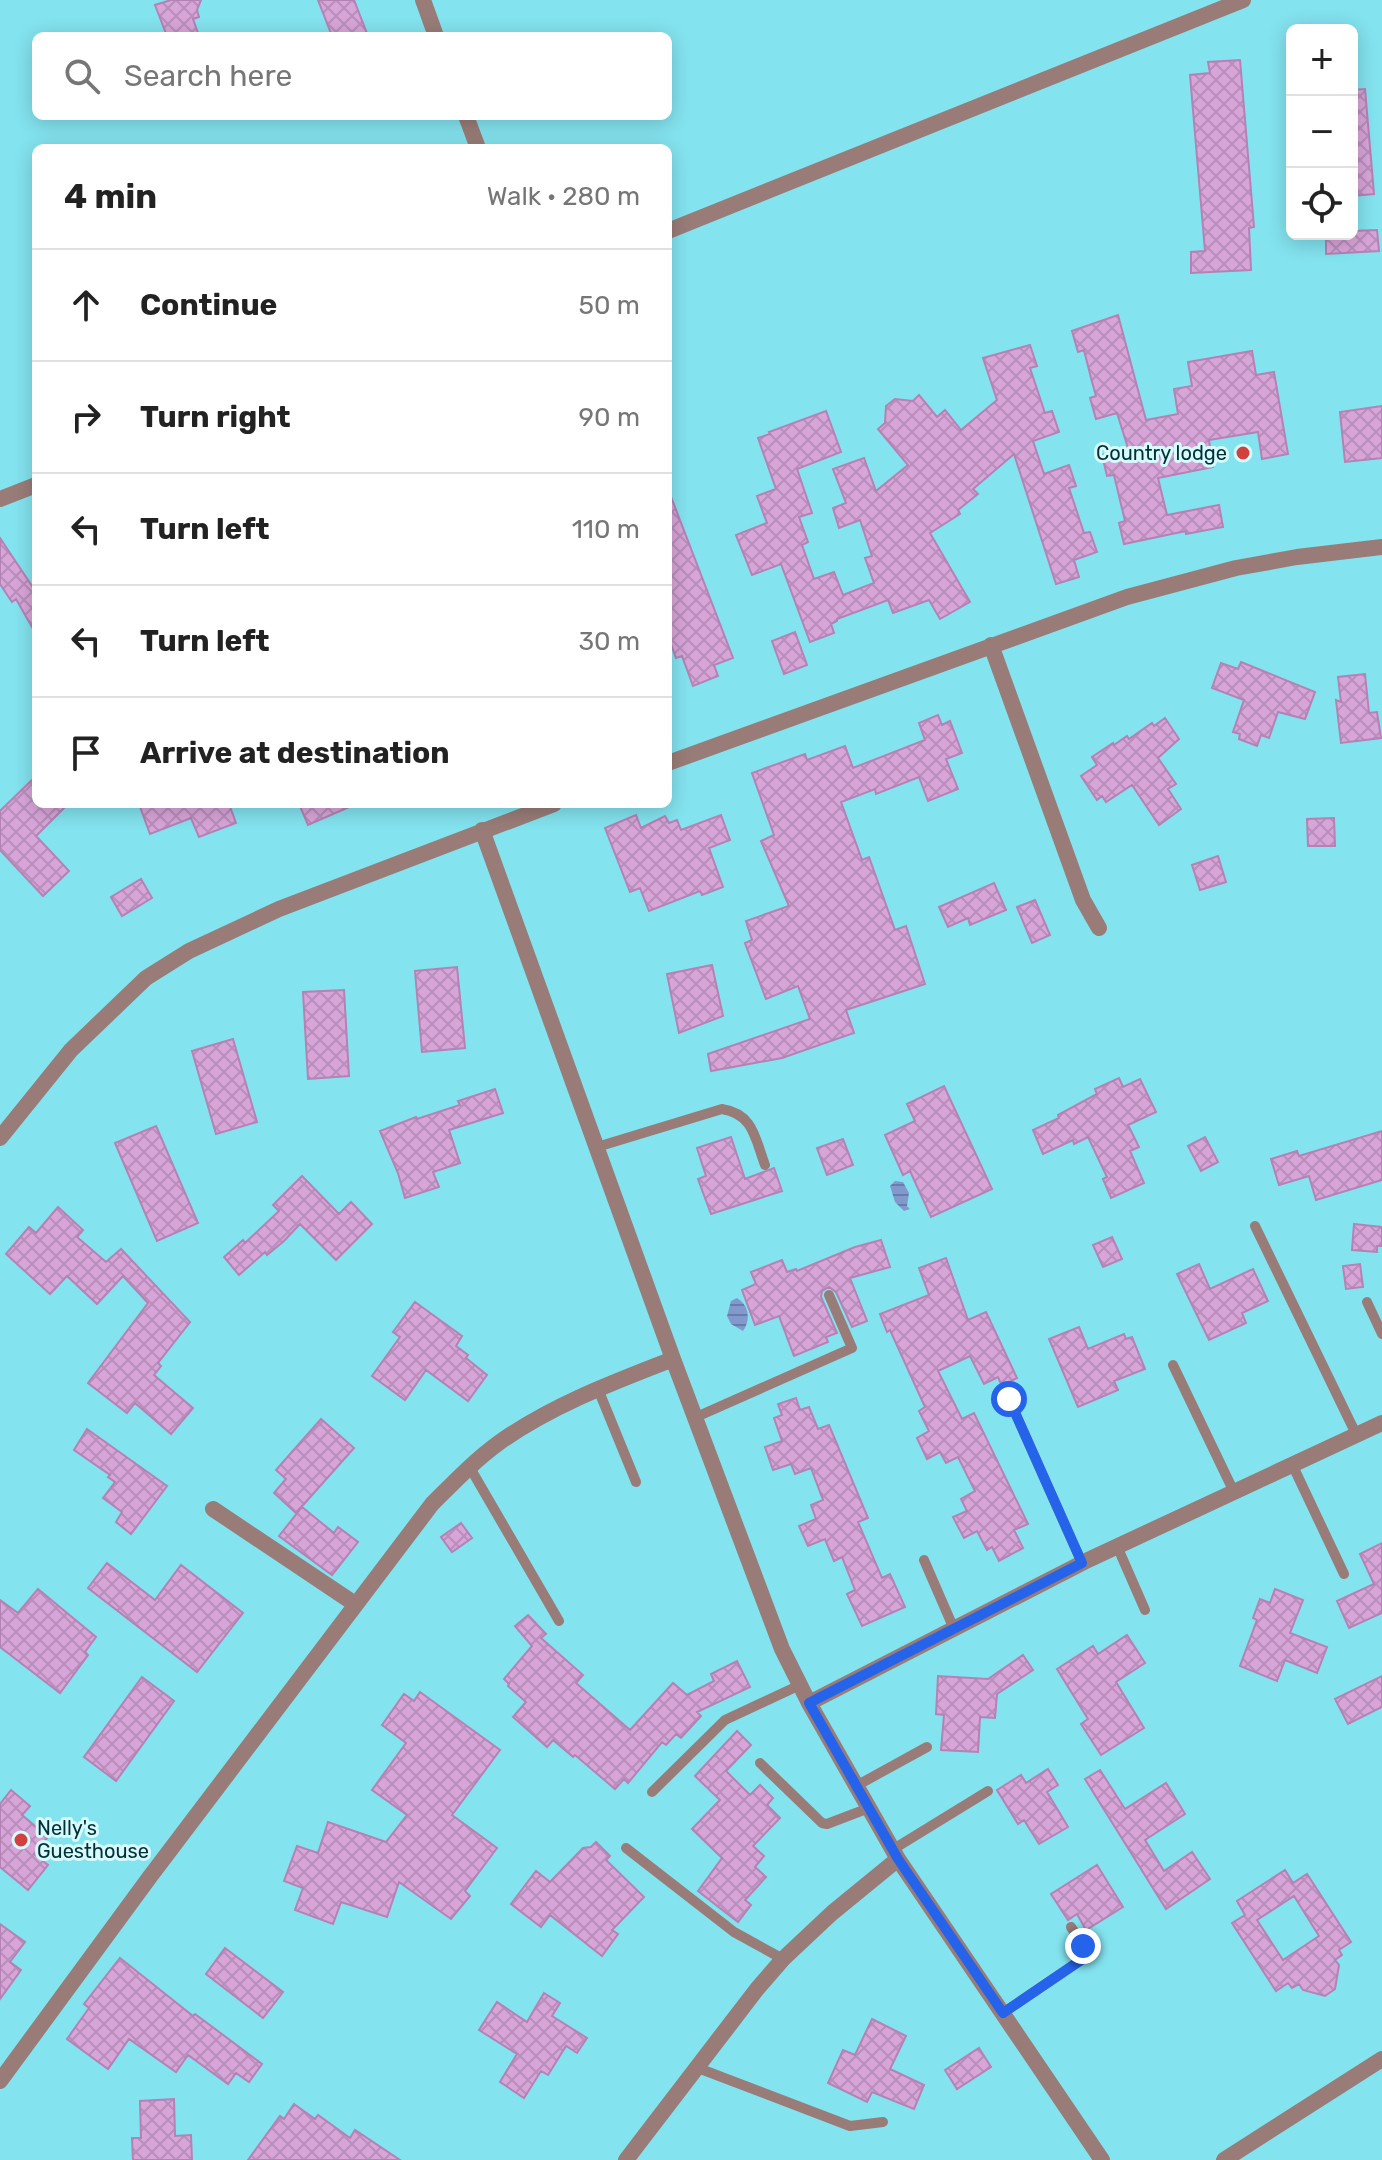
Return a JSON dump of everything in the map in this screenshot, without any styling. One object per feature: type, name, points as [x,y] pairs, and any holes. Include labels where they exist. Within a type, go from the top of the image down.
[{"type":"street","points":[[423,0],[435,32]]},
{"type":"street","points":[[672,229],[1243,0]]},
{"type":"street","points":[[468,120],[476,144]]},
{"type":"street","points":[[0,499],[32,487]]},
{"type":"street","points":[[672,762],[1127,597],[1236,568],[1382,547]]},
{"type":"street","points":[[991,645],[1083,900],[1099,928]]},
{"type":"street","points":[[0,1138],[71,1050],[146,978],[189,951],[279,909],[543,808]]},
{"type":"street","points":[[482,830],[694,1418],[767,1613],[800,1685],[895,1854],[1102,2160]]},
{"type":"street","points":[[0,2081],[432,1504],[469,1466],[525,1425],[598,1389],[673,1359]]},
{"type":"street","points":[[809,1703],[1082,1563],[1382,1423]]},
{"type":"street","points":[[213,1509],[355,1604]]},
{"type":"street","points":[[626,2160],[783,1959],[895,1854]]},
{"type":"street","points":[[1224,2160],[1382,2059]]},
{"type":"lane","points":[[597,1147],[722,1109],[737,1111],[749,1122],[765,1165]]},
{"type":"lane","points":[[1255,1226],[1357,1436]]},
{"type":"lane","points":[[694,1418],[852,1348],[829,1295]]},
{"type":"lane","points":[[1367,1302],[1382,1334]]},
{"type":"lane","points":[[1173,1365],[1234,1492]]},
{"type":"lane","points":[[598,1389],[636,1482]]},
{"type":"lane","points":[[1009,1399],[1082,1563]]},
{"type":"lane","points":[[1292,1464],[1344,1574]]},
{"type":"lane","points":[[469,1466],[559,1621]]},
{"type":"lane","points":[[1117,1546],[1145,1610]]},
{"type":"lane","points":[[924,1560],[954,1629]]},
{"type":"lane","points":[[652,1792],[725,1720],[800,1685]]},
{"type":"lane","points":[[856,1786],[927,1747]]},
{"type":"lane","points":[[760,1763],[822,1823],[827,1824],[869,1808]]},
{"type":"lane","points":[[895,1854],[988,1791]]},
{"type":"lane","points":[[626,1848],[734,1932],[783,1959]]},
{"type":"lane","points":[[1003,2013],[1081,1960],[1083,1946],[1071,1927]]},
{"type":"lane","points":[[698,2068],[850,2126],[883,2122]]},
{"type":"water","points":[[895,1181],[903,1182],[909,1193],[907,1206],[910,1209],[904,1211],[895,1202],[890,1186]]},
{"type":"water","points":[[737,1298],[748,1313],[743,1331],[731,1324],[727,1316],[731,1301]]},
{"type":"building","points":[[171,0],[201,0],[197,10],[199,17],[193,19],[198,32],[165,32],[155,5]]},
{"type":"building","points":[[318,0],[354,0],[366,32],[330,32]]},
{"type":"building","points":[[1240,60],[1254,227],[1249,228],[1251,270],[1191,273],[1191,252],[1205,251],[1190,75],[1210,73],[1208,62]]},
{"type":"building","points":[[1365,89],[1374,194],[1358,195],[1358,96],[1358,90]]},
{"type":"building","points":[[1377,230],[1379,251],[1326,254],[1326,240],[1358,240],[1358,231]]},
{"type":"building","points":[[1118,315],[1146,420],[1178,414],[1174,389],[1192,386],[1188,362],[1252,351],[1256,375],[1274,372],[1288,454],[1262,459],[1258,432],[1209,440],[1213,467],[1158,478],[1167,515],[1219,505],[1223,527],[1124,544],[1119,523],[1125,521],[1114,475],[1107,476],[1102,455],[1128,448],[1117,413],[1096,419],[1090,398],[1096,396],[1084,350],[1078,352],[1072,331]]},
{"type":"building","points":[[1030,345],[1037,366],[1030,368],[1045,413],[1052,411],[1059,432],[1033,441],[1044,474],[1069,465],[1076,486],[1069,488],[1084,533],[1090,532],[1097,552],[1074,560],[1079,577],[1056,584],[1014,454],[973,489],[978,494],[958,510],[960,514],[930,533],[970,602],[940,619],[929,600],[893,613],[888,600],[837,619],[831,624],[834,633],[810,642],[781,564],[752,575],[736,535],[767,523],[757,496],[776,489],[758,438],[826,411],[841,452],[797,469],[812,513],[799,517],[808,542],[802,545],[814,579],[834,572],[843,595],[874,583],[865,558],[872,556],[860,520],[839,528],[833,508],[846,503],[833,469],[864,458],[876,491],[908,465],[878,429],[885,423],[886,406],[895,399],[913,401],[919,395],[937,417],[945,410],[961,430],[997,400],[983,358]]},
{"type":"building","points":[[1382,406],[1382,458],[1345,462],[1340,412]]},
{"type":"building","points":[[672,499],[733,658],[714,665],[718,676],[693,686],[682,656],[676,658],[672,647]]},
{"type":"building","points":[[0,538],[32,586],[32,627],[16,599],[12,602],[0,584]]},
{"type":"building","points":[[795,632],[807,665],[784,674],[772,641]]},
{"type":"building","points":[[1241,662],[1315,692],[1305,719],[1278,712],[1269,738],[1261,735],[1257,746],[1239,739],[1240,734],[1233,732],[1244,700],[1212,688],[1221,663],[1238,669]]},
{"type":"building","points":[[1365,674],[1369,713],[1377,712],[1381,738],[1341,743],[1336,700],[1341,702],[1338,677]]},
{"type":"building","points":[[938,715],[942,725],[950,721],[962,753],[946,759],[958,789],[928,801],[919,777],[876,794],[875,789],[841,802],[862,860],[869,857],[895,930],[906,926],[925,984],[846,1010],[854,1033],[782,1058],[711,1071],[708,1054],[810,1019],[798,986],[766,999],[745,943],[752,940],[746,921],[789,906],[761,841],[774,835],[752,773],[805,754],[807,760],[845,746],[853,768],[925,740],[919,723]]},
{"type":"building","points":[[1165,718],[1179,739],[1158,758],[1176,784],[1168,789],[1181,809],[1159,825],[1132,785],[1106,802],[1102,796],[1097,800],[1081,776],[1097,765],[1092,757],[1113,743],[1127,736],[1129,739]]},
{"type":"building","points":[[32,780],[32,808],[64,808],[36,836],[69,871],[43,896],[0,850],[0,811]]},
{"type":"building","points":[[140,808],[230,808],[236,823],[199,837],[191,818],[150,834]]},
{"type":"building","points":[[301,808],[347,808],[308,825]]},
{"type":"building","points":[[636,815],[641,828],[665,816],[669,823],[677,820],[681,830],[721,815],[730,840],[709,848],[723,887],[702,895],[700,891],[649,911],[640,888],[630,892],[605,828]]},
{"type":"building","points":[[1334,818],[1335,846],[1308,846],[1307,819]]},
{"type":"building","points":[[1218,856],[1226,882],[1200,890],[1192,865]]},
{"type":"building","points":[[141,879],[152,898],[122,916],[111,897]]},
{"type":"building","points":[[994,883],[1006,910],[970,925],[968,918],[948,927],[939,907]]},
{"type":"building","points":[[1035,900],[1050,935],[1032,943],[1017,907]]},
{"type":"building","points":[[712,965],[723,1016],[679,1033],[667,974]]},
{"type":"building","points":[[457,967],[465,1048],[422,1052],[415,971]]},
{"type":"building","points":[[344,990],[349,1076],[308,1079],[303,992]]},
{"type":"building","points":[[233,1039],[257,1122],[216,1134],[192,1051]]},
{"type":"building","points":[[1119,1078],[1123,1087],[1140,1079],[1156,1112],[1128,1125],[1139,1147],[1130,1151],[1144,1183],[1111,1198],[1103,1179],[1107,1177],[1088,1137],[1074,1144],[1073,1140],[1043,1154],[1033,1130],[1059,1118],[1058,1115],[1097,1094],[1095,1089]]},
{"type":"building","points":[[944,1086],[992,1189],[931,1217],[910,1171],[903,1175],[885,1135],[915,1121],[907,1104]]},
{"type":"building","points":[[495,1089],[503,1113],[449,1130],[460,1163],[433,1172],[439,1187],[405,1198],[380,1131],[460,1105],[458,1101]]},
{"type":"building","points":[[156,1126],[198,1223],[157,1241],[115,1143]]},
{"type":"building","points":[[1382,1131],[1382,1180],[1316,1200],[1309,1176],[1279,1185],[1271,1159],[1297,1151],[1299,1156]]},
{"type":"building","points":[[731,1137],[745,1179],[774,1168],[782,1191],[711,1214],[698,1179],[706,1176],[697,1148]]},
{"type":"building","points":[[1205,1137],[1218,1162],[1201,1171],[1188,1146]]},
{"type":"building","points":[[843,1139],[853,1165],[827,1175],[817,1148]]},
{"type":"building","points":[[302,1176],[339,1214],[351,1202],[372,1224],[336,1260],[300,1224],[284,1241],[267,1255],[265,1252],[239,1275],[224,1257],[243,1240],[245,1243],[279,1211],[273,1205]]},
{"type":"building","points":[[58,1207],[83,1230],[77,1237],[106,1262],[121,1249],[190,1322],[158,1363],[161,1366],[154,1375],[193,1408],[171,1434],[135,1403],[127,1413],[88,1383],[148,1303],[123,1276],[97,1304],[67,1276],[50,1294],[6,1254],[29,1227],[36,1233]]},
{"type":"building","points":[[1354,1224],[1382,1227],[1382,1246],[1377,1246],[1377,1252],[1352,1250]]},
{"type":"building","points":[[1112,1237],[1122,1259],[1103,1267],[1093,1245]]},
{"type":"building","points":[[881,1240],[890,1267],[850,1278],[867,1321],[852,1327],[836,1292],[829,1287],[822,1291],[821,1297],[837,1333],[826,1337],[828,1342],[794,1356],[779,1316],[755,1325],[742,1290],[756,1284],[751,1272],[782,1260],[787,1272],[797,1271],[855,1247]]},
{"type":"building","points":[[946,1258],[968,1320],[986,1312],[1017,1378],[1002,1386],[998,1377],[984,1384],[970,1356],[938,1371],[962,1419],[974,1413],[1028,1524],[1014,1530],[1023,1548],[999,1561],[992,1547],[987,1550],[977,1531],[964,1538],[953,1517],[967,1511],[961,1499],[975,1491],[958,1457],[946,1463],[940,1452],[927,1459],[917,1438],[929,1431],[919,1411],[925,1407],[880,1314],[929,1295],[919,1268]]},
{"type":"building","points":[[1199,1264],[1210,1289],[1253,1269],[1268,1301],[1242,1313],[1246,1323],[1209,1340],[1177,1274]]},
{"type":"building","points":[[1360,1264],[1363,1287],[1346,1289],[1343,1266]]},
{"type":"building","points":[[415,1302],[462,1336],[456,1346],[487,1375],[468,1401],[426,1370],[405,1400],[372,1376],[400,1337],[393,1332]]},
{"type":"building","points":[[1079,1327],[1088,1349],[1124,1334],[1126,1339],[1132,1337],[1145,1369],[1114,1381],[1118,1390],[1078,1407],[1049,1339]]},
{"type":"building","points":[[796,1398],[800,1410],[809,1407],[818,1429],[829,1425],[868,1518],[858,1522],[882,1578],[890,1574],[905,1607],[862,1626],[847,1594],[855,1590],[842,1557],[834,1561],[825,1539],[808,1546],[799,1526],[816,1519],[811,1505],[823,1500],[811,1468],[795,1474],[791,1464],[773,1470],[765,1447],[782,1441],[774,1418],[782,1415],[778,1404]]},
{"type":"building","points":[[321,1419],[354,1448],[296,1513],[274,1493],[286,1479],[276,1470]]},
{"type":"building","points":[[87,1429],[167,1486],[131,1534],[116,1522],[122,1512],[103,1498],[115,1482],[108,1477],[110,1475],[74,1450]]},
{"type":"building","points":[[302,1507],[334,1533],[338,1527],[358,1542],[332,1575],[279,1536]]},
{"type":"building","points":[[461,1523],[472,1538],[452,1552],[441,1537]]},
{"type":"building","points":[[1382,1543],[1382,1613],[1349,1628],[1337,1601],[1374,1584],[1360,1554]]},
{"type":"building","points":[[107,1563],[155,1600],[181,1565],[243,1613],[197,1672],[88,1588]]},
{"type":"building","points":[[38,1589],[96,1637],[85,1652],[88,1655],[60,1693],[0,1647],[0,1600],[18,1613]]},
{"type":"building","points":[[1275,1589],[1303,1600],[1290,1633],[1327,1647],[1317,1673],[1285,1660],[1277,1681],[1240,1666],[1257,1620],[1253,1618],[1260,1599],[1270,1603]]},
{"type":"building","points":[[528,1615],[546,1634],[541,1638],[583,1675],[576,1683],[630,1730],[673,1683],[687,1695],[714,1681],[711,1674],[737,1661],[750,1687],[697,1712],[701,1716],[681,1738],[676,1734],[666,1745],[662,1742],[628,1783],[624,1779],[615,1789],[553,1740],[547,1747],[513,1717],[526,1702],[504,1679],[532,1646],[515,1626]]},
{"type":"building","points":[[1127,1635],[1145,1663],[1116,1682],[1144,1728],[1101,1755],[1081,1724],[1088,1719],[1057,1669],[1093,1646],[1098,1654]]},
{"type":"building","points":[[1023,1655],[1033,1670],[997,1694],[995,1718],[980,1717],[978,1752],[941,1750],[944,1715],[936,1714],[938,1676],[988,1679]]},
{"type":"building","points":[[1382,1676],[1382,1707],[1348,1724],[1335,1699]]},
{"type":"building","points":[[142,1677],[174,1701],[116,1781],[84,1757]]},
{"type":"building","points":[[420,1692],[500,1750],[452,1815],[497,1848],[465,1891],[470,1896],[451,1919],[399,1882],[387,1917],[341,1902],[333,1924],[295,1910],[303,1888],[284,1881],[297,1846],[318,1853],[328,1822],[386,1842],[407,1815],[372,1790],[406,1743],[382,1725],[404,1694],[414,1701]]},
{"type":"building","points":[[737,1731],[751,1745],[726,1771],[750,1795],[760,1785],[773,1798],[767,1805],[780,1818],[753,1846],[764,1856],[755,1867],[766,1877],[745,1900],[751,1905],[738,1922],[698,1891],[722,1858],[692,1829],[720,1800],[695,1776]]},
{"type":"building","points":[[1048,1769],[1058,1785],[1047,1792],[1068,1827],[1039,1844],[1024,1820],[1018,1824],[997,1790],[1021,1775],[1026,1783]]},
{"type":"building","points":[[1100,1770],[1125,1809],[1166,1783],[1185,1814],[1145,1840],[1164,1871],[1192,1852],[1210,1879],[1166,1909],[1085,1779]]},
{"type":"building","points":[[11,1790],[30,1806],[22,1815],[48,1837],[34,1854],[48,1865],[28,1890],[0,1867],[0,1804]]},
{"type":"building","points":[[596,1842],[610,1856],[606,1860],[644,1897],[612,1930],[618,1934],[602,1956],[550,1915],[541,1927],[511,1904],[536,1871],[550,1882],[583,1848],[591,1847]]},
{"type":"building","points":[[1097,1865],[1123,1907],[1086,1930],[1077,1914],[1068,1920],[1051,1894]]},
{"type":"building","points":[[1285,1870],[1293,1883],[1307,1874],[1351,1942],[1339,1950],[1342,1955],[1335,1960],[1339,1965],[1335,1989],[1325,1996],[1303,1990],[1299,1984],[1292,1988],[1288,1983],[1276,1991],[1232,1923],[1245,1915],[1237,1901]],"holes":[[[1294,1896],[1319,1936],[1283,1960],[1257,1920]]]},
{"type":"building","points":[[0,1924],[25,1942],[10,1962],[21,1970],[0,1999]]},
{"type":"building","points":[[225,1948],[283,1992],[263,2018],[206,1974]]},
{"type":"building","points":[[120,1958],[193,2016],[195,2014],[262,2064],[249,2082],[236,2073],[228,2084],[188,2055],[176,2072],[129,2039],[108,2069],[67,2039],[89,2008],[84,2004]]},
{"type":"building","points":[[544,1993],[560,2003],[552,2016],[587,2038],[577,2053],[566,2046],[548,2075],[541,2071],[524,2098],[500,2082],[517,2054],[479,2030],[497,2002],[527,2022]]},
{"type":"building","points":[[872,2019],[906,2036],[890,2069],[924,2085],[914,2109],[872,2092],[867,2102],[828,2083],[843,2050],[855,2055]]},
{"type":"building","points":[[979,2048],[991,2067],[957,2089],[945,2070]]},
{"type":"building","points":[[174,2099],[175,2136],[191,2135],[192,2160],[133,2160],[132,2138],[141,2138],[140,2101]]},
{"type":"building","points":[[294,2104],[315,2119],[318,2115],[350,2138],[355,2130],[400,2160],[248,2160],[280,2116],[284,2119]]},
{"type":"place","name":"Country lodge","points":[[1243,453]]},
{"type":"place","name":"Nelly's Guesthouse","points":[[21,1840]]},
{"type":"route","points":[[1009,1399],[1082,1563],[809,1703],[898,1859],[1003,2013],[1081,1960],[1083,1946]]}]
